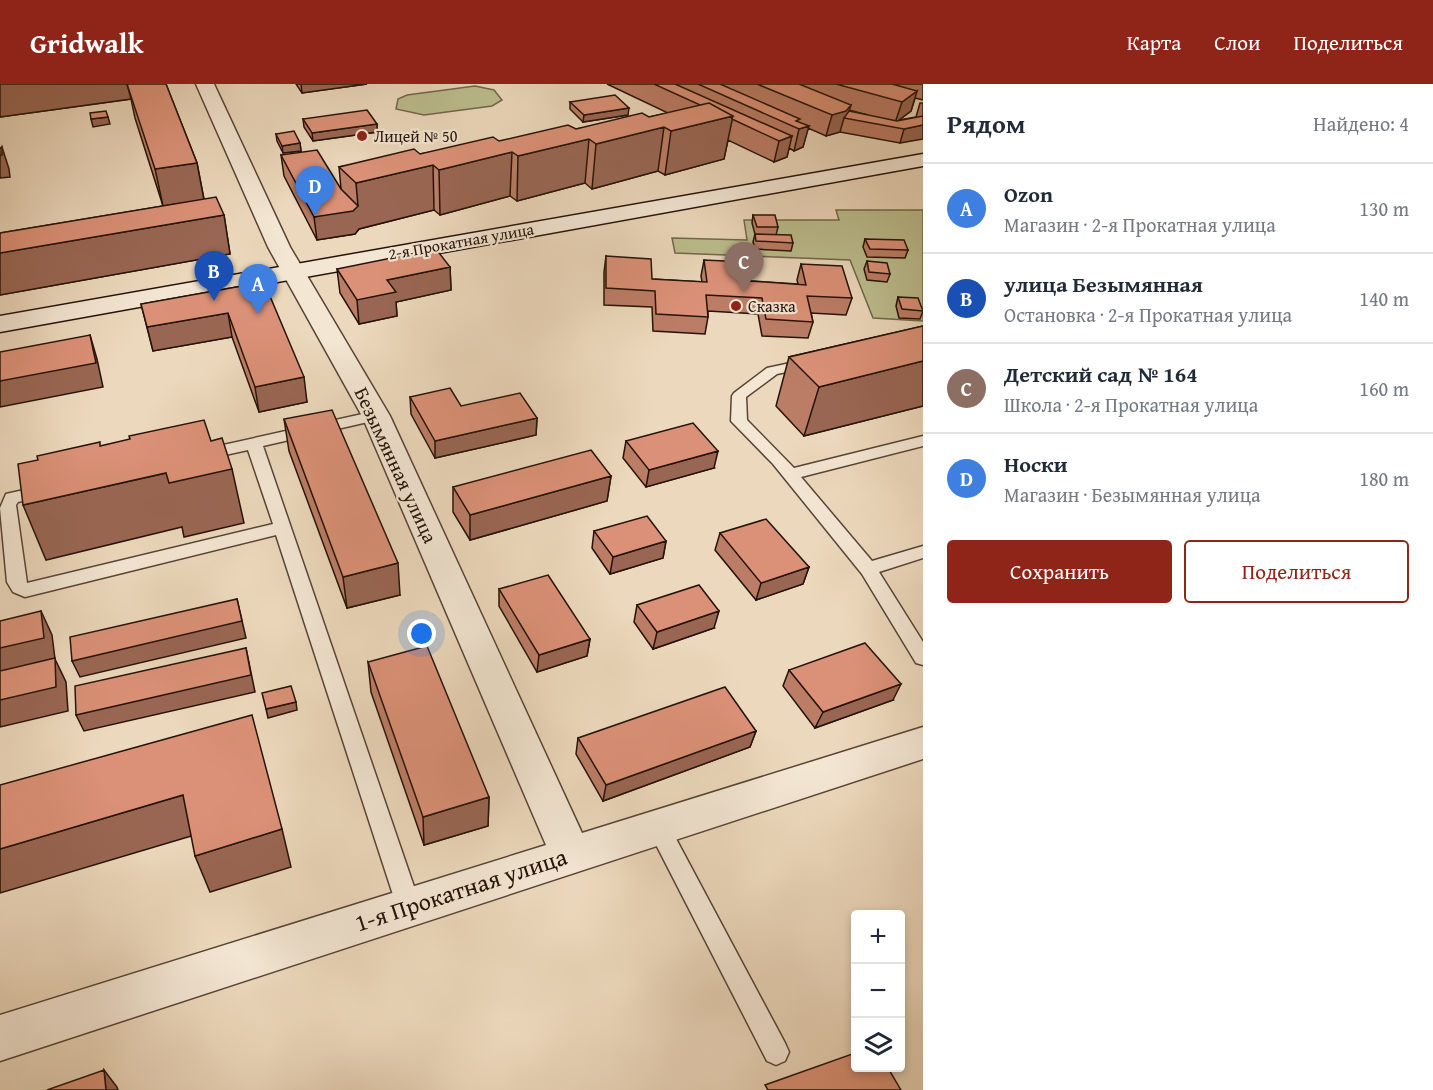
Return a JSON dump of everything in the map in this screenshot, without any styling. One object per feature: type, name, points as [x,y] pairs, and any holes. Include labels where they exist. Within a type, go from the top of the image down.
[{"type":"street","name":"Безымянная улица","points":[[205,84],[279,248],[376,416],[571,854]]},
{"type":"street","name":"2-я Прокатная улица","points":[[0,324],[923,160]]},
{"type":"street","name":"1-я Прокатная улица","points":[[0,1038],[923,743]]},
{"type":"lane","points":[[819,361],[772,371],[739,396],[739,421],[791,474],[867,569],[923,658]]},
{"type":"lane","points":[[187,458],[376,416]]},
{"type":"lane","points":[[791,474],[923,441]]},
{"type":"lane","points":[[254,443],[409,907]]},
{"type":"lane","points":[[64,486],[12,498],[4,506],[16,582],[25,590],[282,528]]},
{"type":"lane","points":[[867,569],[923,552]]},
{"type":"lane","points":[[658,827],[776,1052]]},
{"type":"green space","points":[[475,86],[494,90],[502,100],[492,106],[424,115],[396,109],[398,99],[407,95]]},
{"type":"green space","points":[[836,210],[923,210],[923,321],[873,318],[850,260],[675,253],[672,238],[747,240],[744,220],[839,220]]},
{"type":"building","points":[[127,84],[166,84],[197,163],[155,169]]},
{"type":"building","points":[[654,84],[675,84],[792,136],[779,141],[732,119],[733,116],[709,103],[700,105]]},
{"type":"building","points":[[698,84],[720,84],[800,119],[796,121],[809,126],[799,129]]},
{"type":"building","points":[[757,84],[799,84],[851,105],[846,111],[832,115]]},
{"type":"building","points":[[836,84],[892,84],[917,91],[902,102]]},
{"type":"building","points":[[615,95],[629,108],[584,115],[570,102]]},
{"type":"building","points":[[709,103],[733,116],[671,131],[664,127],[596,144],[589,139],[518,156],[512,152],[439,170],[433,165],[356,183],[339,167],[414,149],[420,154],[493,137],[499,141],[568,125],[576,129],[642,113],[649,117]]},
{"type":"building","points":[[367,110],[377,124],[312,133],[303,119]]},
{"type":"building","points":[[106,111],[108,117],[91,119],[90,113]]},
{"type":"building","points":[[849,111],[897,121],[923,116],[923,125],[904,129],[844,118]]},
{"type":"building","points":[[294,131],[300,143],[282,146],[276,134]]},
{"type":"building","points":[[317,150],[341,189],[358,206],[353,211],[314,217],[281,155]]},
{"type":"building","points":[[216,197],[224,215],[0,253],[0,233]]},
{"type":"building","points":[[753,215],[775,215],[778,227],[757,227]]},
{"type":"building","points":[[755,234],[791,235],[793,243],[756,241]]},
{"type":"building","points":[[865,239],[904,240],[908,250],[870,249]]},
{"type":"building","points":[[436,249],[450,267],[387,280],[396,292],[357,300],[337,269]]},
{"type":"building","points":[[606,256],[651,259],[652,279],[707,282],[704,260],[746,262],[750,281],[806,285],[801,264],[842,266],[852,298],[807,296],[813,322],[766,319],[762,298],[706,295],[708,317],[656,314],[655,291],[606,288]]},
{"type":"building","points":[[867,261],[887,263],[890,274],[869,272]]},
{"type":"building","points":[[264,282],[304,377],[255,387],[228,313],[147,327],[141,304]]},
{"type":"building","points":[[898,297],[918,298],[923,311],[902,309]]},
{"type":"building","points":[[923,326],[923,361],[819,387],[789,357]]},
{"type":"building","points":[[90,335],[96,363],[0,381],[0,352]]},
{"type":"building","points":[[450,388],[461,406],[520,393],[537,418],[435,441],[410,397]]},
{"type":"building","points":[[332,410],[398,563],[343,577],[284,419]]},
{"type":"building","points":[[204,420],[211,441],[222,438],[232,469],[169,483],[166,473],[23,505],[18,464],[38,460],[37,456],[100,442],[100,446],[130,439],[129,436]]},
{"type":"building","points":[[693,423],[718,451],[649,470],[626,441]]},
{"type":"building","points":[[591,450],[611,476],[470,515],[453,487]]},
{"type":"building","points":[[647,516],[666,541],[613,557],[594,531]]},
{"type":"building","points":[[766,519],[809,567],[761,583],[720,533]]},
{"type":"building","points":[[548,575],[590,639],[539,655],[499,589]]},
{"type":"building","points":[[699,585],[719,611],[657,632],[637,605]]},
{"type":"building","points":[[237,599],[242,621],[72,661],[70,637]]},
{"type":"building","points":[[41,611],[44,638],[0,648],[0,621]]},
{"type":"building","points":[[865,643],[901,684],[823,712],[789,670]]},
{"type":"building","points":[[427,646],[489,797],[423,817],[368,662]]},
{"type":"building","points":[[246,648],[251,675],[76,715],[75,686]]},
{"type":"building","points":[[55,658],[56,687],[0,700],[0,671]]},
{"type":"building","points":[[291,686],[296,702],[266,709],[262,693]]},
{"type":"building","points":[[725,687],[756,731],[606,785],[578,738]]},
{"type":"building","points":[[252,715],[282,829],[195,856],[183,795],[0,849],[0,785]]},
{"type":"building","points":[[851,1054],[851,1072],[890,1072],[901,1090],[768,1090],[765,1085]]},
{"type":"building","points":[[104,1070],[106,1090],[47,1090]]},
{"type":"place","name":"Лицей № 50","points":[[362,136]]},
{"type":"place","name":"Носки","points":[[315,216]]},
{"type":"place","name":"Детский сад № 164","points":[[744,292]]},
{"type":"place","name":"улица Безымянная","points":[[214,301]]},
{"type":"place","name":"Сказка","points":[[736,306]]},
{"type":"place","name":"Ozon","points":[[258,314]]}]
